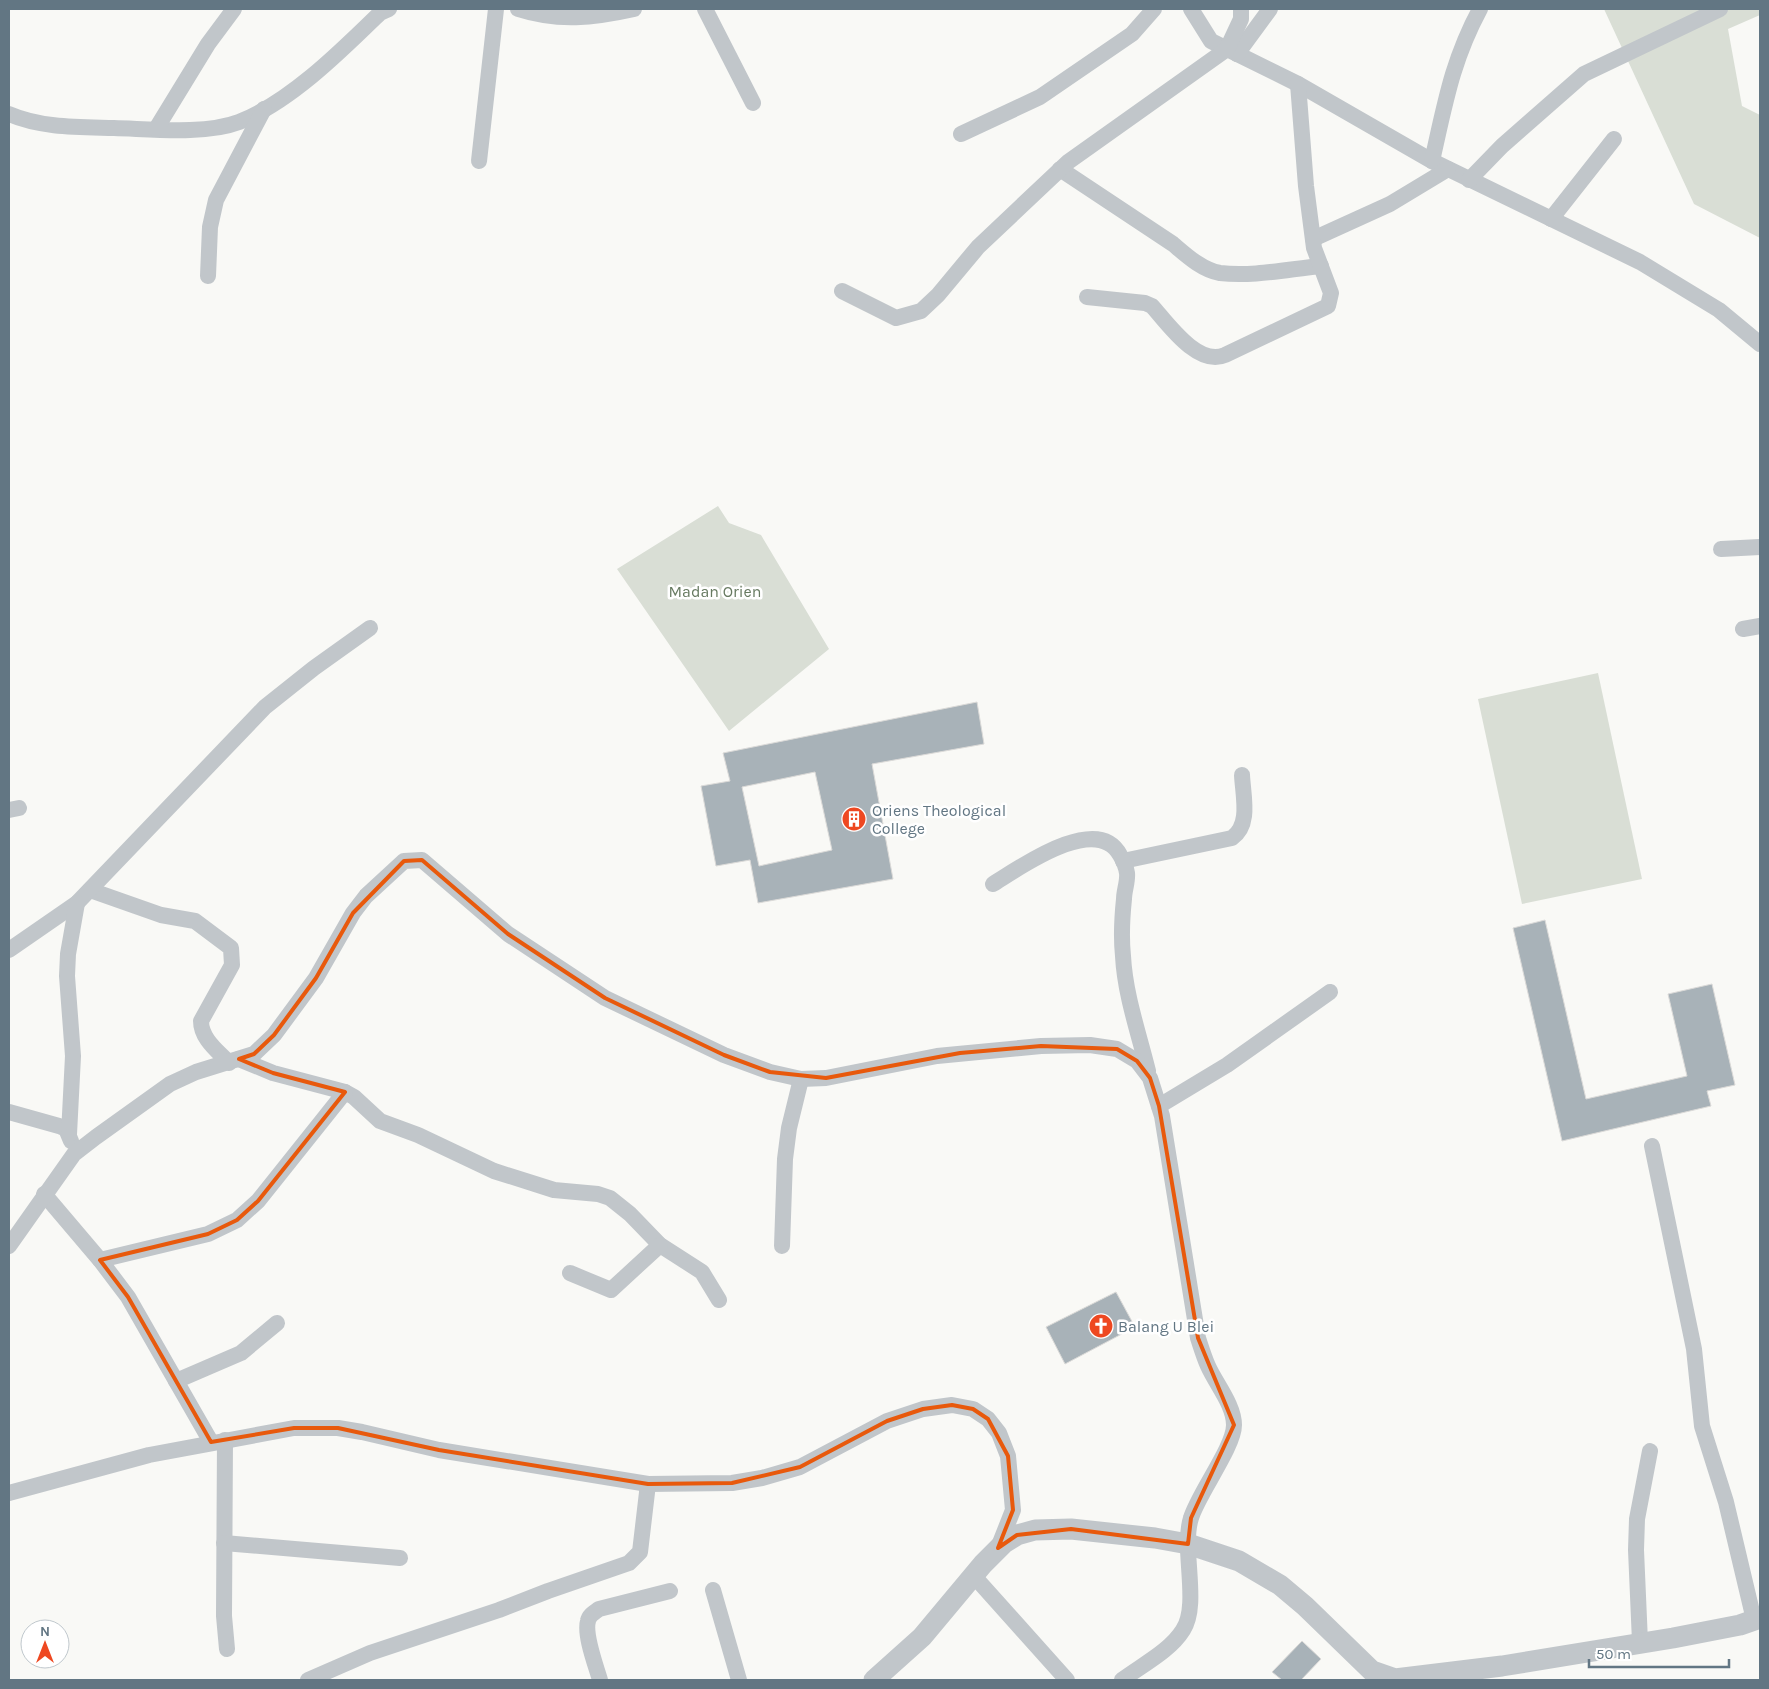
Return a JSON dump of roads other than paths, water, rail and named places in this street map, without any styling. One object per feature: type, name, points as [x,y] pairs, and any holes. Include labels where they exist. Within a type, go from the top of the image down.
[{"type":"street","points":[[156,129],[208,44],[234,9]]},
{"type":"street","points":[[9,114],[36,122],[77,127],[203,129],[238,122],[264,109],[322,69],[380,13],[389,9]]},
{"type":"street","points":[[479,161],[496,9]]},
{"type":"street","points":[[518,9],[538,15],[576,19],[634,9]]},
{"type":"street","points":[[705,9],[753,103]]},
{"type":"street","points":[[961,134],[1040,97],[1132,34],[1154,9]]},
{"type":"street","points":[[1191,9],[1211,42],[1298,84],[1432,161],[1469,180],[1640,262],[1719,310],[1760,344]]},
{"type":"street","points":[[1232,51],[1241,19],[1241,9]]},
{"type":"street","points":[[842,291],[896,318],[921,311],[978,247],[1060,169],[1232,51],[1270,9]]},
{"type":"street","points":[[1432,161],[1454,64],[1464,39],[1480,9]]},
{"type":"street","points":[[1469,180],[1509,140],[1584,74],[1720,9]]},
{"type":"street","points":[[1087,297],[1145,303],[1152,306],[1192,349],[1212,358],[1219,358],[1328,306],[1331,293],[1313,239],[1298,84]]},
{"type":"street","points":[[208,276],[210,227],[216,200],[264,109]]},
{"type":"street","points":[[1551,219],[1614,139]]},
{"type":"street","points":[[1060,169],[1173,244],[1187,256],[1218,273],[1257,272],[1321,266]]},
{"type":"street","points":[[1313,239],[1390,204],[1448,169]]},
{"type":"street","points":[[1721,548],[1760,547]]},
{"type":"street","points":[[1743,629],[1760,626]]},
{"type":"street","points":[[9,950],[77,903],[265,707],[314,668],[370,628]]},
{"type":"street","points":[[1123,861],[1232,838],[1238,834],[1244,817],[1242,775]]},
{"type":"street","points":[[993,884],[1044,853],[1081,840],[1101,840],[1111,843],[1123,861],[1127,873],[1122,925],[1123,957],[1150,1078],[1159,1106],[1171,1160],[1198,1338],[1207,1365],[1229,1407],[1234,1425],[1229,1440],[1191,1518],[1188,1544],[1190,1613],[1183,1630],[1169,1645],[1122,1680]]},
{"type":"street","points":[[9,1246],[74,1154],[170,1084],[196,1072],[254,1054],[274,1035],[316,978],[353,913],[366,896],[404,861],[416,859],[430,866],[508,934],[605,998],[724,1055],[770,1072],[801,1079],[826,1078],[944,1055],[1041,1046],[1090,1045],[1117,1048],[1137,1060],[1150,1078]]},
{"type":"street","points":[[90,890],[162,915],[195,921],[231,948],[232,965],[201,1021],[201,1030],[205,1037],[234,1061],[345,1092],[354,1097],[380,1120],[418,1135],[494,1171],[554,1190],[598,1194],[610,1198],[630,1214],[660,1245],[702,1272],[719,1300]]},
{"type":"street","points":[[74,1154],[69,1134],[73,1056],[68,954],[77,903]]},
{"type":"street","points":[[1159,1106],[1227,1065],[1330,992]]},
{"type":"street","points":[[782,1246],[785,1158],[789,1128],[801,1079]]},
{"type":"street","points":[[100,1260],[208,1234],[237,1220],[258,1201],[345,1092]]},
{"type":"street","points":[[9,1112],[59,1126],[69,1134]]},
{"type":"street","points":[[874,1680],[922,1637],[998,1548],[1017,1535],[1035,1530],[1071,1529],[1117,1532],[1188,1544],[1239,1562],[1280,1585],[1305,1606],[1372,1670],[1394,1679],[1502,1666],[1717,1630],[1757,1619],[1726,1502],[1702,1426],[1694,1349],[1652,1146]]},
{"type":"street","points":[[44,1194],[100,1260],[128,1297],[176,1381],[218,1441],[224,1543],[224,1616],[227,1649]]},
{"type":"street","points":[[570,1273],[612,1290],[660,1245]]},
{"type":"street","points":[[176,1381],[241,1353],[278,1323]]},
{"type":"street","points":[[9,1494],[149,1454],[294,1428],[338,1428],[439,1450],[648,1484],[732,1483],[762,1478],[800,1467],[888,1422],[923,1409],[952,1405],[973,1409],[988,1419],[999,1433],[1008,1456],[1013,1510],[998,1548]]},
{"type":"street","points":[[1640,1642],[1636,1550],[1637,1518],[1650,1452]]},
{"type":"street","points":[[308,1680],[370,1653],[499,1610],[629,1563],[640,1552],[648,1484]]},
{"type":"street","points":[[224,1543],[400,1558]]},
{"type":"street","points":[[973,1575],[1067,1680]]},
{"type":"street","points":[[713,1590],[739,1680]]},
{"type":"street","points":[[600,1680],[588,1632],[588,1620],[592,1614],[599,1609],[670,1591]]},
{"type":"place","name":"Oriens Theological College","points":[[854,819]]},
{"type":"place","name":"Balang U Blei","points":[[1101,1326]]},
{"type":"park label","name":"Madan Orien","points":[[715,591]]}]
